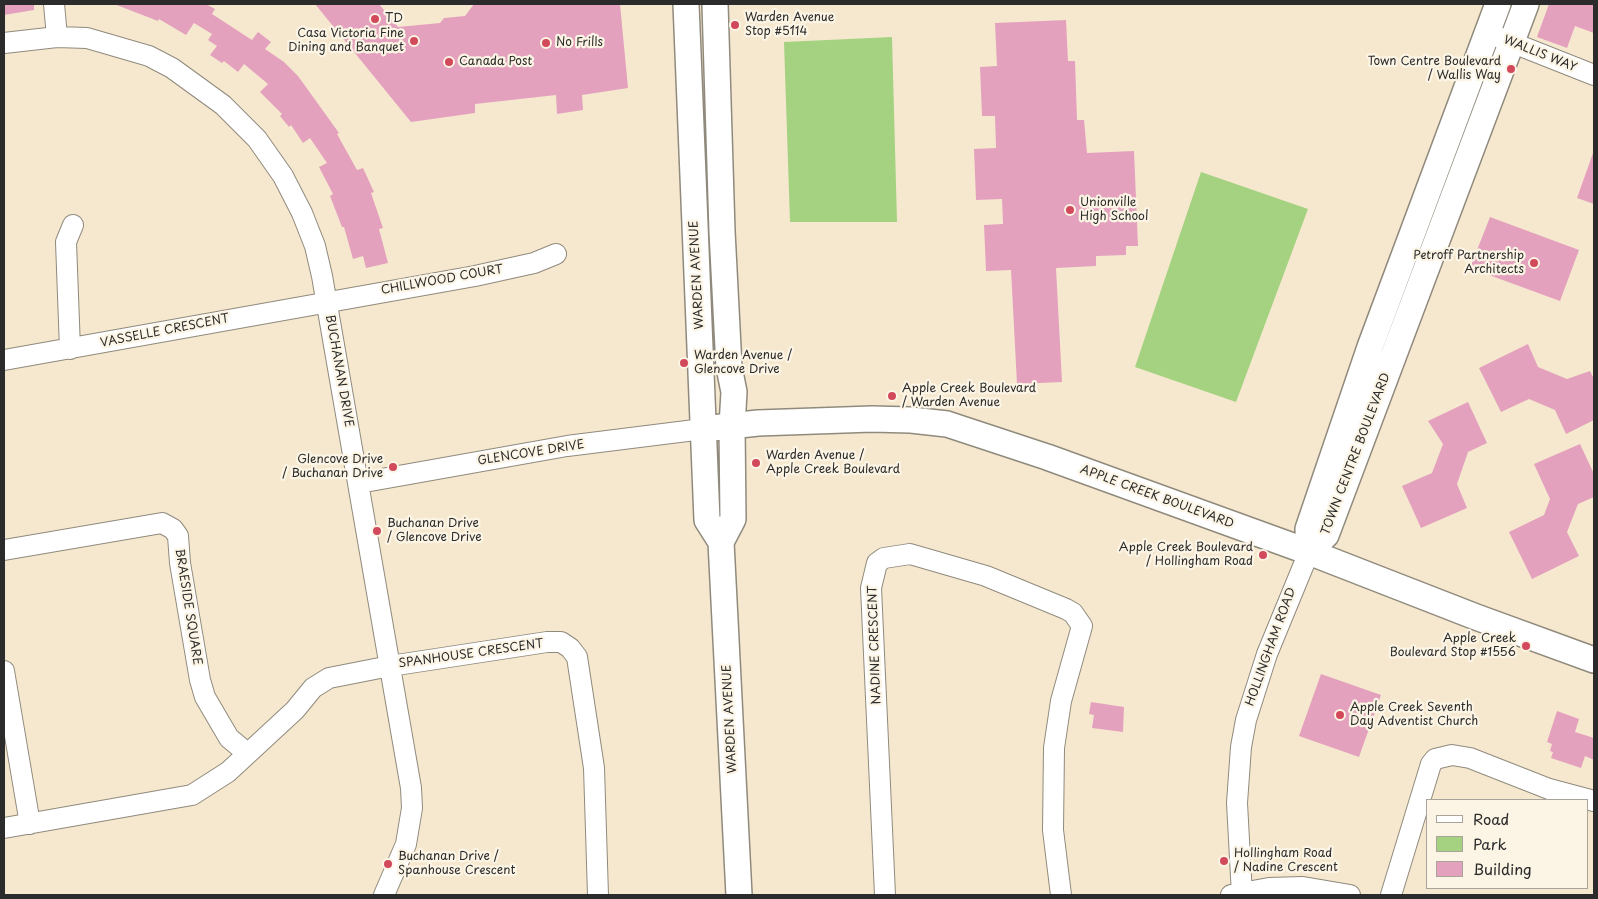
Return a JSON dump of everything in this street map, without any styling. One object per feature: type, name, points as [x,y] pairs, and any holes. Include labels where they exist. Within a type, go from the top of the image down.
[{"type":"main road","name":"WARDEN AVENUE","points":[[686,4],[707,520],[721,542],[739,895]]},
{"type":"main road","points":[[715,4],[722,231],[729,367],[734,392],[732,426],[733,519],[721,542]]},
{"type":"main road","name":"TOWN CENTRE BOULEVARD","points":[[1309,552],[1308,529],[1370,347],[1498,4]]},
{"type":"main road","name":"TOWN CENTRE BOULEVARD","points":[[1309,552],[1326,535],[1526,4]]},
{"type":"main road","name":"APPLE CREEK BOULEVARD","points":[[703,429],[872,419],[911,420],[947,424],[1047,457],[1309,552],[1496,625],[1594,660]]},
{"type":"street","points":[[54,4],[57,37]]},
{"type":"street","name":"WALLIS WAY","points":[[1486,32],[1594,75]]},
{"type":"street","name":"BUCHANAN DRIVE","points":[[4,43],[57,37],[87,38],[150,56],[198,84],[223,104],[256,138],[283,176],[315,246],[359,482],[411,788],[412,808],[406,844],[384,895]]},
{"type":"street","points":[[70,349],[66,242],[73,225]]},
{"type":"street","name":"CHILLWOOD COURT","points":[[326,302],[484,274],[534,263],[556,254]]},
{"type":"street","name":"VASSELLE CRESCENT","points":[[4,360],[326,302]]},
{"type":"street","name":"GLENCOVE DRIVE","points":[[359,482],[567,446],[703,429]]},
{"type":"street","name":"BRAESIDE SQUARE","points":[[4,550],[162,523],[173,529],[178,536],[188,612],[200,680],[205,697],[229,738],[247,753]]},
{"type":"street","name":"HOLLINGHAM ROAD","points":[[1238,895],[1237,803],[1240,754],[1246,720],[1264,661],[1309,552]]},
{"type":"street","name":"NADINE CRESCENT","points":[[885,895],[872,588],[878,563],[884,558],[910,554],[986,576],[1074,613],[1082,626],[1062,700],[1054,748],[1053,830],[1061,895]]},
{"type":"street","name":"SPANHOUSE CRESCENT","points":[[390,666],[547,642],[561,642],[570,648],[577,657],[594,768],[598,895]]},
{"type":"street","points":[[4,828],[192,795],[228,772],[295,710],[313,688],[328,678],[390,666]]},
{"type":"street","points":[[4,671],[30,824]]},
{"type":"street","points":[[1391,895],[1431,764],[1436,759],[1452,756],[1470,758],[1549,789],[1586,799]]},
{"type":"street","points":[[1238,895],[1269,888],[1303,886],[1350,895]]},
{"type":"green space","points":[[892,37],[897,222],[790,222],[784,42]]},
{"type":"green space","points":[[1201,172],[1308,209],[1236,402],[1135,367]]},
{"type":"building","points":[[4,4],[34,4],[34,10],[4,15]]},
{"type":"building","points":[[114,4],[206,4],[215,9],[212,14],[252,40],[258,32],[271,42],[265,49],[284,62],[298,76],[339,133],[337,134],[357,170],[363,168],[374,192],[371,193],[383,228],[379,229],[388,263],[366,268],[363,256],[353,259],[344,227],[342,227],[330,196],[333,194],[319,167],[327,163],[310,138],[303,143],[291,125],[289,127],[280,116],[282,114],[260,92],[268,84],[244,64],[238,72],[224,61],[222,63],[210,55],[217,46],[208,40],[212,34],[194,23],[186,35],[159,19],[158,21]]},
{"type":"building","points":[[315,4],[379,4],[398,27],[440,23],[444,18],[465,16],[474,4],[620,4],[628,88],[582,95],[583,110],[557,114],[556,95],[475,104],[475,113],[411,122]]},
{"type":"building","points":[[1549,4],[1594,4],[1594,33],[1575,26],[1567,48],[1537,37]]},
{"type":"building","points":[[1066,20],[1068,61],[1075,61],[1077,120],[1084,120],[1087,153],[1134,151],[1138,246],[1126,246],[1126,255],[1096,256],[1096,266],[1056,268],[1062,382],[1017,384],[1011,270],[986,271],[984,225],[1003,224],[1002,199],[976,200],[974,149],[996,148],[995,116],[982,116],[980,67],[997,66],[995,23]]},
{"type":"building","points":[[1594,153],[1594,204],[1577,198]]},
{"type":"building","points":[[1490,217],[1579,250],[1560,301],[1470,268]]},
{"type":"building","points":[[1528,344],[1538,367],[1567,379],[1590,371],[1594,379],[1594,420],[1566,434],[1555,410],[1529,399],[1501,412],[1479,368]]},
{"type":"building","points":[[1468,402],[1487,443],[1468,452],[1457,484],[1467,508],[1421,528],[1402,486],[1432,473],[1443,444],[1428,421]]},
{"type":"building","points":[[1580,444],[1594,474],[1594,497],[1578,504],[1567,532],[1579,556],[1532,579],[1509,532],[1544,515],[1550,499],[1534,464]]},
{"type":"building","name":"Apple Creek Seventh Day Adventist Church","points":[[1321,674],[1381,695],[1359,757],[1299,736]]},
{"type":"building","points":[[1091,702],[1124,707],[1123,732],[1092,728],[1094,715],[1089,714]]},
{"type":"building","points":[[1557,711],[1579,719],[1575,732],[1594,738],[1594,760],[1585,756],[1581,768],[1551,758],[1553,752],[1550,751],[1552,744],[1547,742]]},
{"type":"place","name":"TD","points":[[375,19]]},
{"type":"place","name":"Warden Avenue Stop #5114","points":[[735,25]]},
{"type":"place","name":"Casa Victoria Fine Dining and Banquet","points":[[414,41]]},
{"type":"place","name":"No Frills","points":[[546,43]]},
{"type":"place","name":"Canada Post","points":[[449,62]]},
{"type":"place","name":"Town Centre Boulevard / Wallis Way","points":[[1511,69]]},
{"type":"place","name":"Unionville High School","points":[[1070,210]]},
{"type":"place","name":"Petroff Partnership Architects","points":[[1534,263]]},
{"type":"place","name":"Warden Avenue / Glencove Drive","points":[[684,363]]},
{"type":"place","name":"Apple Creek Boulevard / Warden Avenue","points":[[892,396]]},
{"type":"place","name":"Warden Avenue / Apple Creek Boulevard","points":[[756,463]]},
{"type":"place","name":"Glencove Drive / Buchanan Drive","points":[[393,467]]},
{"type":"place","name":"Buchanan Drive / Glencove Drive","points":[[377,531]]},
{"type":"place","name":"Apple Creek Boulevard / Hollingham Road","points":[[1263,555]]},
{"type":"place","name":"Apple Creek Boulevard Stop #1556","points":[[1526,646]]},
{"type":"place","name":"Apple Creek Seventh Day Adventist Church","points":[[1340,715]]},
{"type":"place","name":"Hollingham Road / Nadine Crescent","points":[[1224,861]]},
{"type":"place","name":"Buchanan Drive / Spanhouse Crescent","points":[[388,864]]}]
